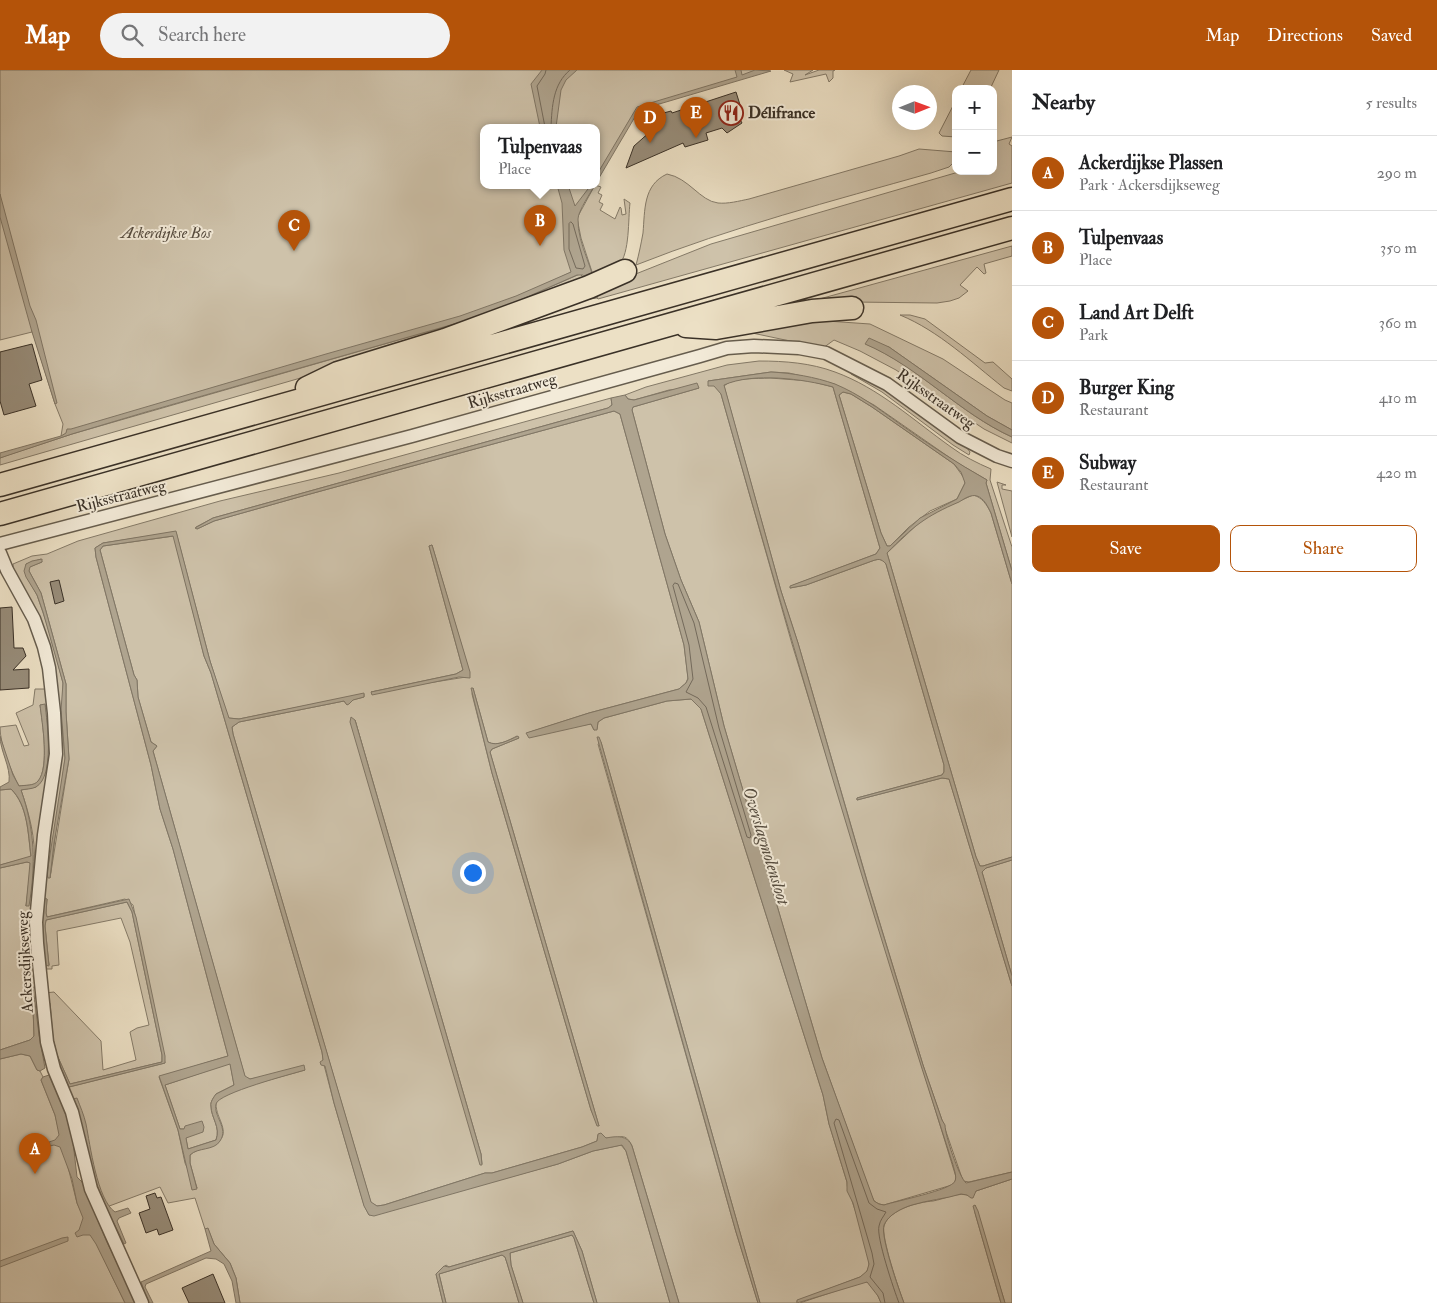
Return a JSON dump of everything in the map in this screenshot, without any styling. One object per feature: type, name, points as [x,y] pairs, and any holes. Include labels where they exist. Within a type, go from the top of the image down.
[{"type":"highway","points":[[0,485],[1012,199]]},
{"type":"highway","points":[[0,514],[1012,228]]},
{"type":"highway","points":[[245,416],[338,373],[445,340],[625,271]]},
{"type":"highway","points":[[667,325],[716,328],[812,311],[852,308]]},
{"type":"street","name":"Rijksstraatweg","points":[[0,544],[403,438],[727,348],[754,346],[799,348],[826,353],[887,384],[960,437],[997,456],[1012,461]]},
{"type":"street","name":"Ackersdijkseweg","points":[[0,553],[7,570],[34,619],[44,647],[49,668],[54,713],[56,754],[44,835],[36,922],[47,1042],[54,1069],[72,1112],[92,1188],[142,1303]]},
{"type":"green space","name":"Ackerdijkse Bos","points":[[0,70],[770,70],[638,108],[600,172],[600,124],[480,124],[480,189],[590,189],[569,219],[578,269],[491,309],[61,436],[63,424],[32,330],[32,332],[0,340]]},
{"type":"green space","points":[[784,70],[813,70],[805,75],[819,70],[835,70],[833,71],[833,78],[829,82],[826,74],[790,82],[793,74]]},
{"type":"green space","points":[[971,70],[999,70],[992,85],[963,85]]},
{"type":"green space","points":[[952,108],[952,137],[942,136],[939,133]]},
{"type":"green space","points":[[1012,137],[1009,144],[1012,146],[1012,183],[597,298],[598,289],[711,244],[952,174],[997,175],[997,141]]},
{"type":"green space","points":[[919,149],[952,152],[952,164],[949,167],[931,173],[745,227],[636,265],[649,191],[659,179],[667,174],[682,180],[712,201],[730,203]]},
{"type":"green space","points":[[593,189],[600,189],[598,193],[602,195],[599,202],[603,204],[600,210],[615,219],[620,207],[622,215],[626,214],[624,199],[630,203],[628,236],[623,260],[617,267],[595,281],[581,238],[577,218]]},
{"type":"green space","points":[[1012,246],[1012,256],[984,264],[986,273],[984,274],[977,267],[960,285],[968,291],[959,298],[950,301],[937,303],[853,302],[783,309]]},
{"type":"green space","points":[[580,274],[585,279],[418,344],[0,465],[0,458],[72,434],[461,322],[518,301]]},
{"type":"green space","points":[[900,315],[910,315],[925,319],[985,363],[993,362],[1012,379],[1012,391],[1004,388],[941,338]]},
{"type":"green space","points":[[827,321],[870,324],[943,359],[1012,403],[1012,430],[987,416],[889,347],[866,344],[904,365],[974,416],[1012,437],[1012,443],[984,429],[896,370],[834,340],[823,348],[738,330]]},
{"type":"green space","points":[[759,361],[807,365],[826,369],[851,379],[895,405],[960,453],[991,469],[990,480],[1012,547],[1012,571],[986,483],[987,480],[956,462],[874,405],[834,384],[789,373],[771,372],[708,381],[721,394],[792,644],[956,1177],[952,1185],[884,1205],[874,1201],[872,1197],[822,1058],[724,726],[699,622],[681,580],[665,534],[632,410],[633,407],[699,388],[669,390],[634,400],[628,399],[625,395],[646,387],[727,365]]},
{"type":"green space","points":[[853,371],[884,388],[967,448],[970,452],[969,455],[882,392],[851,374]]},
{"type":"green space","points":[[770,378],[810,381],[833,387],[880,548],[876,554],[790,588],[806,585],[876,560],[881,560],[886,564],[944,765],[944,772],[942,775],[857,798],[857,800],[942,778],[949,779],[1012,986],[1012,1172],[969,1182],[963,1181],[923,1065],[781,591],[724,386],[733,381]]},
{"type":"green space","points":[[843,392],[851,394],[872,407],[954,464],[964,478],[965,483],[957,499],[930,511],[909,527],[890,546],[887,546],[881,533],[839,395]]},
{"type":"green space","points":[[611,398],[612,405],[608,408],[213,518],[196,527],[197,529],[214,521],[614,411],[620,414],[684,645],[688,678],[686,683],[679,689],[589,713],[527,733],[591,724],[594,730],[597,729],[598,722],[604,718],[667,701],[691,699],[701,709],[823,1095],[829,1124],[848,1191],[863,1234],[869,1265],[867,1271],[862,1276],[797,1301],[797,1303],[760,1303],[601,742],[598,744],[736,1232],[758,1303],[679,1303],[632,1146],[623,1137],[610,1139],[598,1135],[597,1141],[582,1147],[492,1173],[485,1173],[384,1205],[377,1206],[371,1203],[232,727],[239,722],[344,701],[347,705],[352,700],[364,697],[364,694],[239,719],[228,718],[210,661],[176,532],[103,543],[95,548],[151,765],[160,809],[173,849],[228,1056],[159,1077],[178,1130],[185,1163],[197,1188],[190,1163],[190,1155],[193,1152],[209,1147],[222,1137],[223,1130],[216,1102],[224,1096],[245,1087],[305,1070],[250,1079],[245,1077],[153,751],[157,746],[151,742],[138,697],[137,680],[134,675],[100,550],[103,546],[174,536],[204,656],[211,673],[322,1052],[334,1103],[364,1205],[369,1215],[558,1164],[593,1151],[621,1145],[626,1151],[670,1303],[597,1303],[582,1251],[573,1231],[449,1267],[446,1265],[436,1274],[443,1303],[240,1303],[236,1278],[230,1263],[214,1244],[208,1229],[205,1229],[195,1198],[168,1203],[160,1187],[104,1208],[56,1068],[45,993],[54,992],[101,1041],[103,1070],[136,1060],[130,1032],[149,1025],[130,942],[121,918],[57,931],[59,965],[52,966],[52,969],[45,969],[39,941],[46,883],[44,879],[54,689],[13,564],[32,556],[47,554],[78,541],[220,501],[339,473]],"holes":[[[432,545],[467,664],[466,677],[371,692],[456,674],[463,670],[429,546]],[[41,559],[42,562],[29,567],[29,571],[41,593],[66,684],[69,759],[50,878],[65,758],[62,725],[63,683],[50,633],[32,586],[26,564]],[[473,688],[488,742],[495,744],[517,736],[519,738],[492,749],[490,752],[599,1126],[591,1110],[492,773],[472,694]],[[355,720],[481,1154],[481,1165]],[[47,899],[47,917],[125,899],[133,905],[165,1063],[69,1087],[55,1055],[53,1040],[57,1055],[70,1084],[162,1062],[132,912],[127,902],[46,920],[49,965],[42,926]]]},
{"type":"green space","points":[[997,482],[1006,485],[1002,485],[1002,489],[1012,491],[1012,537]]},
{"type":"green space","points":[[973,495],[982,499],[991,513],[1012,584],[1012,857],[983,866],[980,866],[976,857],[887,553],[922,520]]},
{"type":"green space","points":[[35,689],[48,689],[53,745],[35,908],[20,915],[30,975],[34,1036],[30,1040],[0,1050],[0,868],[27,862],[31,863],[26,906],[33,874],[34,845],[27,808],[21,790],[36,787],[48,764],[45,705],[40,705],[44,747],[43,770],[40,779],[35,784],[19,786],[4,750],[0,727],[16,725],[24,746],[29,745],[16,713],[33,705]]},
{"type":"green space","points":[[11,789],[17,796],[24,812],[31,857],[0,865],[0,790]]},
{"type":"green space","points":[[1012,860],[1012,976],[982,872],[986,868]]},
{"type":"green space","points":[[21,1054],[30,1056],[43,1077],[41,1080],[55,1115],[77,1203],[125,1303],[0,1303],[0,1059]]},
{"type":"green space","points":[[230,1063],[234,1085],[216,1094],[211,1103],[211,1110],[217,1127],[216,1140],[188,1149],[184,1129],[180,1129],[165,1085]]},
{"type":"green space","points":[[1012,1179],[1012,1303],[1005,1303],[975,1205],[975,1213],[1001,1303],[904,1303],[885,1241],[884,1226],[887,1220],[898,1211],[913,1205],[961,1194],[970,1196],[976,1191]]},
{"type":"green space","points":[[572,1235],[594,1303],[523,1303],[511,1265],[510,1253]]},
{"type":"green space","points":[[502,1255],[505,1257],[519,1303],[446,1303],[439,1274]]},
{"type":"green space","points":[[867,1282],[872,1287],[881,1303],[800,1303]]},
{"type":"water","points":[[542,70],[577,70],[566,80],[561,90],[556,124],[539,124],[531,84]]},
{"type":"water","points":[[735,70],[741,70],[742,75],[755,70],[771,71],[639,110],[600,176],[600,169],[637,107],[737,77]]},
{"type":"water","points":[[558,189],[569,189],[575,206],[588,189],[593,189],[582,207],[578,219],[578,229],[596,288],[597,298],[590,299],[583,275],[577,275],[518,301],[461,322],[146,412],[0,458],[0,453],[61,436],[66,433],[67,429],[460,316],[516,296],[571,272],[564,250],[562,203]]},
{"type":"water","points":[[0,194],[30,306],[36,320],[57,403],[55,404],[32,332],[0,217]]},
{"type":"water","points":[[869,338],[889,347],[987,416],[1012,430],[1012,437],[974,416],[903,365],[865,344]]},
{"type":"water","points":[[771,372],[787,373],[835,384],[869,402],[932,446],[987,480],[986,483],[1012,571],[1012,584],[991,513],[984,501],[975,496],[968,497],[928,517],[904,536],[887,553],[976,857],[980,866],[983,866],[1012,857],[1012,860],[986,868],[982,872],[1012,976],[1012,986],[949,779],[942,778],[857,800],[857,798],[942,775],[944,772],[944,765],[886,564],[881,560],[876,560],[806,585],[790,588],[790,586],[876,554],[880,548],[833,387],[808,381],[778,378],[749,379],[724,385],[781,591],[798,643],[868,885],[923,1065],[945,1125],[953,1156],[966,1183],[1012,1172],[1012,1179],[976,1191],[973,1198],[961,1194],[918,1203],[900,1210],[886,1221],[884,1225],[885,1240],[904,1303],[881,1303],[867,1282],[797,1303],[797,1300],[860,1277],[867,1271],[869,1264],[853,1203],[847,1191],[847,1182],[829,1124],[823,1095],[701,709],[691,699],[667,701],[604,718],[598,722],[597,730],[594,730],[591,724],[529,738],[526,733],[589,713],[679,689],[688,679],[684,645],[620,414],[614,411],[299,497],[214,521],[197,529],[195,528],[213,518],[608,408],[612,405],[611,398],[625,395],[628,399],[634,400],[697,383],[699,388],[633,407],[632,410],[665,534],[681,580],[699,622],[724,726],[822,1058],[874,1201],[884,1205],[923,1195],[952,1184],[956,1179],[955,1171],[833,781],[721,394],[714,386],[708,386],[708,381]],"holes":[[[843,392],[851,394],[954,464],[961,472],[965,483],[957,499],[920,518],[890,546],[887,546],[881,533],[839,395]]]},
{"type":"water","points":[[176,531],[210,661],[229,718],[239,719],[364,693],[364,697],[353,700],[347,705],[344,701],[239,722],[232,727],[371,1202],[377,1206],[384,1205],[485,1173],[492,1173],[582,1147],[597,1141],[598,1134],[601,1133],[606,1138],[624,1138],[632,1146],[679,1303],[670,1303],[626,1151],[622,1145],[593,1151],[558,1164],[374,1216],[369,1215],[364,1206],[325,1066],[321,1065],[320,1062],[323,1060],[322,1052],[211,673],[204,656],[173,536],[103,546],[100,550],[134,675],[137,680],[138,697],[151,742],[157,746],[153,751],[245,1076],[250,1079],[304,1065],[305,1070],[242,1089],[216,1104],[223,1131],[222,1136],[220,1141],[214,1146],[190,1155],[190,1163],[197,1189],[192,1190],[178,1130],[159,1076],[228,1056],[173,849],[160,809],[151,765],[96,557],[95,548],[103,543]],"holes":[[[230,1064],[234,1085],[216,1094],[211,1103],[211,1110],[217,1127],[216,1140],[188,1149],[186,1138],[203,1132],[202,1121],[180,1129],[165,1085]]]},
{"type":"water","points":[[432,545],[470,672],[470,678],[459,677],[372,695],[371,692],[456,674],[463,670],[429,546]]},
{"type":"water","points":[[42,559],[42,562],[30,567],[29,571],[41,593],[66,684],[69,759],[54,843],[50,878],[48,878],[47,874],[65,758],[61,710],[63,683],[43,612],[37,595],[24,571],[26,564]]},
{"type":"water","points":[[471,688],[473,688],[488,742],[495,744],[518,736],[519,738],[492,749],[490,752],[599,1126],[597,1126],[591,1110],[492,773]]},
{"type":"water","points":[[45,704],[48,748],[46,772],[42,781],[36,787],[21,790],[32,833],[33,847],[33,876],[29,906],[26,906],[30,863],[0,868],[0,865],[31,856],[26,820],[21,803],[11,789],[0,790],[0,787],[9,782],[9,776],[0,736],[13,775],[19,786],[36,783],[42,774],[44,766],[40,705]]},
{"type":"water","points":[[351,717],[355,720],[481,1154],[482,1165],[480,1165],[350,722]]},
{"type":"water","points":[[597,737],[599,737],[601,742],[760,1303],[758,1303],[736,1232]]},
{"type":"water","points":[[45,898],[47,899],[47,917],[129,899],[136,917],[165,1063],[69,1087],[55,1055],[48,1003],[50,1003],[53,1039],[57,1055],[70,1084],[162,1062],[162,1055],[132,912],[127,902],[46,920],[49,966],[45,965],[42,931]]},
{"type":"water","points":[[25,922],[45,1068],[40,1071],[37,1070],[30,1056],[21,1054],[0,1059],[0,1050],[30,1040],[34,1036],[33,1007],[25,934],[22,923]]},
{"type":"water","points":[[49,1075],[65,1111],[73,1142],[77,1177],[82,1182],[106,1240],[136,1303],[125,1303],[90,1235],[77,1237],[75,1233],[79,1230],[83,1218],[77,1203],[72,1179],[60,1147],[50,1146],[49,1142],[55,1140],[59,1135],[55,1115],[41,1080]]},
{"type":"water","points":[[77,1098],[85,1121],[95,1171],[103,1196],[115,1212],[128,1208],[131,1213],[119,1218],[117,1221],[126,1243],[124,1244],[95,1180],[81,1122],[73,1099]]},
{"type":"water","points":[[975,1205],[1005,1303],[1001,1303],[973,1206]]},
{"type":"water","points":[[208,1228],[214,1244],[230,1263],[236,1278],[240,1303],[236,1303],[232,1281],[224,1264],[216,1259],[206,1258],[146,1284],[145,1287],[153,1303],[149,1303],[141,1282],[211,1251],[205,1229]]},
{"type":"water","points":[[573,1231],[582,1251],[597,1303],[594,1303],[572,1235],[510,1253],[511,1265],[523,1303],[519,1303],[505,1257],[502,1255],[439,1274],[446,1303],[443,1303],[436,1274],[444,1266],[449,1267]]},
{"type":"water","points":[[68,1237],[68,1241],[0,1267],[0,1261]]},
{"type":"building","points":[[736,92],[741,108],[735,110],[742,123],[727,133],[722,128],[706,133],[708,140],[685,147],[683,143],[626,168],[634,146],[651,131],[647,120],[650,119],[649,117],[671,111],[672,113]]},
{"type":"building","points":[[32,344],[42,380],[29,384],[36,406],[4,415],[0,401],[0,352]]},
{"type":"building","points":[[59,580],[64,601],[55,604],[50,582]]},
{"type":"building","points":[[12,607],[14,648],[23,648],[26,656],[13,670],[29,669],[29,688],[0,690],[0,608]]},
{"type":"building","points":[[155,1193],[157,1198],[161,1197],[173,1230],[159,1235],[157,1229],[146,1233],[139,1213],[150,1209],[146,1196]]},
{"type":"building","points":[[213,1274],[225,1303],[189,1303],[182,1288]]},
{"type":"place","name":"Délifrance","points":[[731,113]]},
{"type":"place","name":"Subway","points":[[696,138]]},
{"type":"place","name":"Burger King","points":[[650,143]]},
{"type":"place","name":"Tulpenvaas","points":[[540,246]]},
{"type":"place","name":"Land Art Delft","points":[[294,251]]},
{"type":"place","name":"Ackerdijkse Plassen","points":[[35,1174]]},
{"type":"water label","name":"Overslagmolensloot","points":[[766,846]]}]
